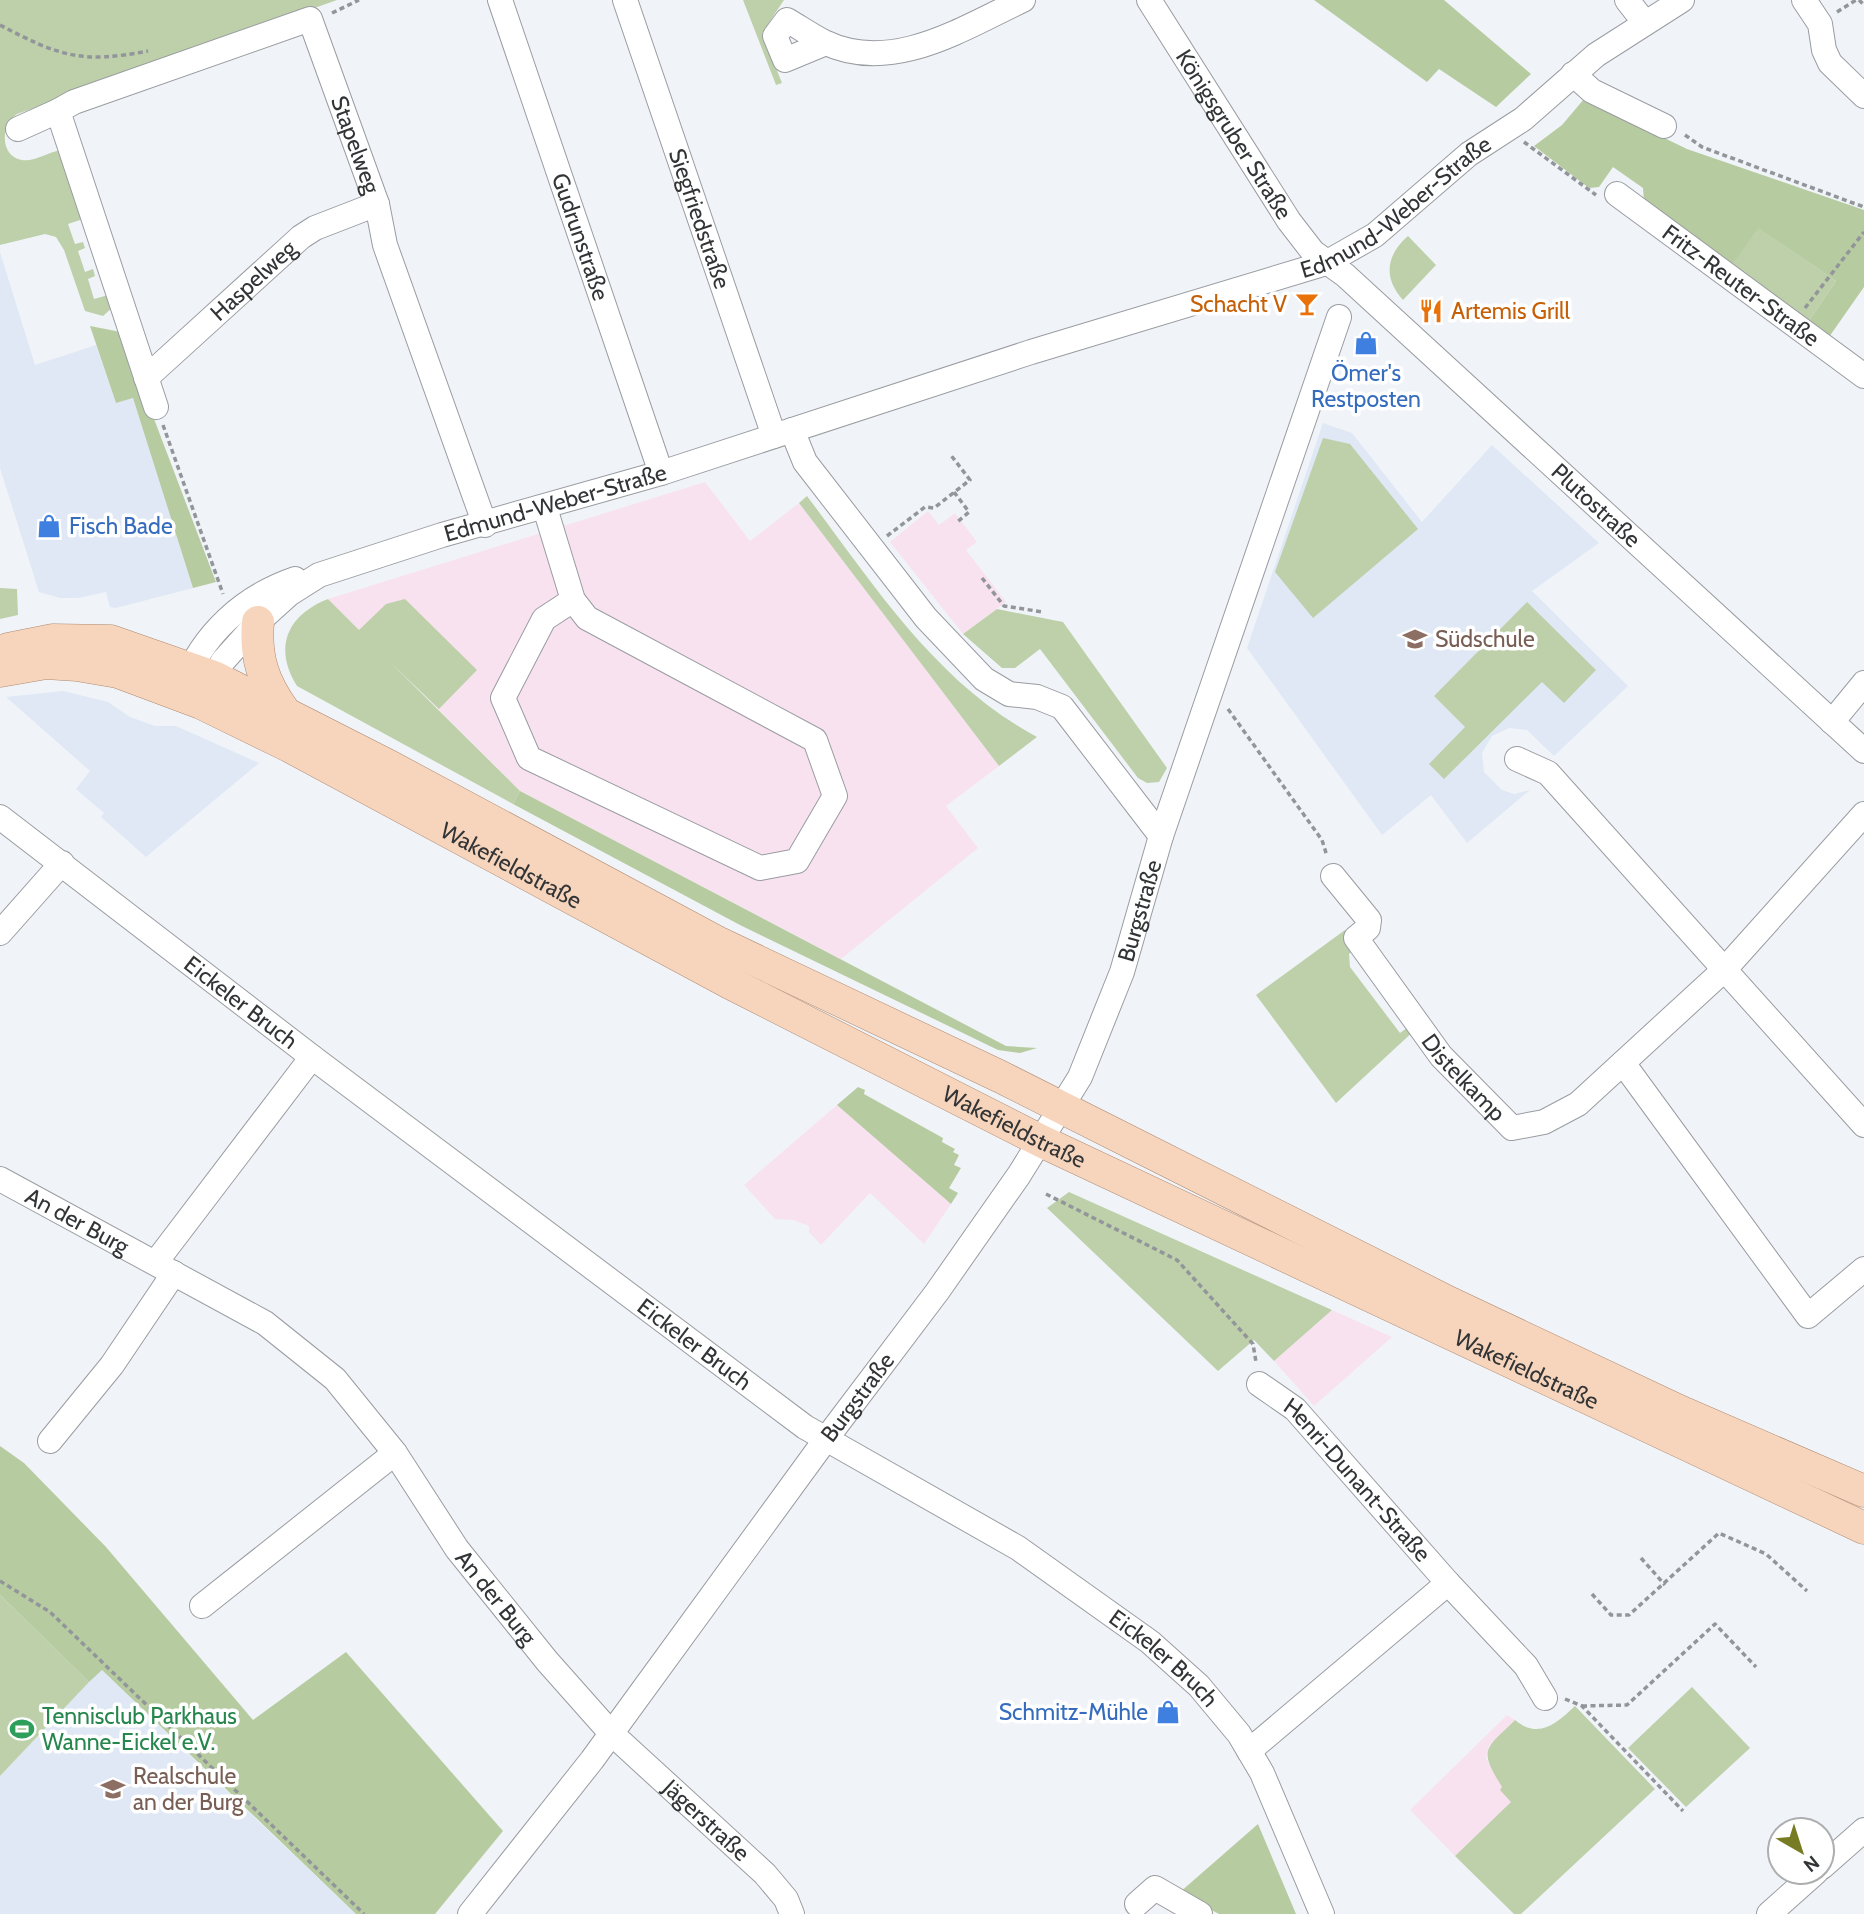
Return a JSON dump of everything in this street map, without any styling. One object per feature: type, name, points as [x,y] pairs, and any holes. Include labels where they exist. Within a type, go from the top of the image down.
[{"type":"main road","points":[[258,622],[258,662],[270,691],[284,711]]},
{"type":"main road","points":[[0,650],[53,640],[111,641],[196,685]]},
{"type":"main road","points":[[0,671],[46,663],[77,665],[196,685]]},
{"type":"main road","name":"Wakefieldstraße","points":[[196,685],[284,711],[719,943],[1061,1107],[1450,1303],[1679,1411],[1864,1492]]},
{"type":"main road","name":"Wakefieldstraße","points":[[196,685],[289,746],[728,982],[1041,1141],[1864,1528]]},
{"type":"street","name":"Gudrunstraße","points":[[500,0],[662,472]]},
{"type":"street","name":"Siegfriedstraße","points":[[625,0],[783,433]]},
{"type":"street","points":[[825,43],[857,52],[896,53],[934,42],[1023,0]]},
{"type":"street","name":"Königsgruber Straße","points":[[1149,0],[1289,221],[1326,263]]},
{"type":"street","points":[[1627,0],[1645,23]]},
{"type":"street","name":"Edmund-Weber-Straße","points":[[196,685],[289,593],[319,575],[442,535],[545,508],[662,472],[1108,327],[1326,263],[1375,235],[1469,153],[1509,129],[1573,74],[1682,0]]},
{"type":"street","points":[[1804,0],[1819,24],[1824,50],[1830,63],[1864,96]]},
{"type":"street","points":[[18,129],[74,102],[305,20],[313,21]]},
{"type":"street","name":"Stapelweg","points":[[313,21],[377,204],[385,245],[485,525]]},
{"type":"street","points":[[1573,74],[1592,91],[1674,131]]},
{"type":"street","points":[[58,111],[156,407]]},
{"type":"street","name":"Fritz-Reuter-Straße","points":[[1617,194],[1864,376]]},
{"type":"street","name":"Haspelweg","points":[[146,379],[301,237],[315,228],[377,204]]},
{"type":"street","name":"Plutostraße","points":[[1326,263],[1345,275],[1864,751]]},
{"type":"street","name":"Burgstraße","points":[[470,1914],[512,1865],[826,1438],[937,1293],[1041,1141],[1086,1065],[1112,1002],[1161,836],[1339,317]]},
{"type":"street","points":[[783,433],[872,548]]},
{"type":"street","points":[[545,508],[573,600],[587,618],[814,740],[835,796],[797,861],[760,868],[529,758],[503,698],[544,619],[573,600]]},
{"type":"street","name":"Burgstraße","points":[[872,548],[926,618],[984,679],[1009,694],[1037,697],[1062,707],[1161,836]]},
{"type":"street","name":"Edmund-Weber-Straße","points":[[196,685],[211,635],[234,611],[274,586],[303,576],[319,575]]},
{"type":"street","points":[[1832,722],[1864,683]]},
{"type":"street","points":[[1517,759],[1548,773],[1864,1125]]},
{"type":"street","name":"Distelkamp","points":[[1333,876],[1369,920],[1367,928],[1356,938],[1441,1056],[1512,1128],[1544,1122],[1578,1104],[1725,969],[1864,814]]},
{"type":"street","name":"Eickeler Bruch","points":[[0,817],[312,1057],[804,1427],[993,1532],[1085,1594],[1150,1643],[1199,1686],[1239,1734],[1273,1795],[1322,1914]]},
{"type":"street","points":[[0,933],[62,863]]},
{"type":"street","name":"An der Burg","points":[[50,1441],[112,1365],[165,1267],[312,1057]]},
{"type":"street","points":[[1623,1063],[1808,1316],[1864,1269]]},
{"type":"street","name":"An der Burg","points":[[0,1179],[254,1316],[299,1347],[335,1379],[395,1453],[457,1549],[547,1661],[610,1732]]},
{"type":"street","name":"Henri-Dunant-Straße","points":[[1259,1384],[1296,1409],[1448,1583],[1526,1665],[1545,1698]]},
{"type":"street","points":[[202,1606],[395,1453]]},
{"type":"street","name":"Henri-Dunant-Straße","points":[[1249,1751],[1448,1583]]},
{"type":"street","name":"Jägerstraße","points":[[610,1732],[765,1874],[786,1899],[792,1914]]},
{"type":"street","points":[[1836,1855],[1864,1830]]},
{"type":"street","points":[[1769,1914],[1800,1886]]},
{"type":"street","points":[[1137,1904],[1155,1888],[1200,1914]]},
{"type":"path","points":[[313,21],[359,0]]},
{"type":"path","points":[[1859,0],[1864,5]]},
{"type":"path","points":[[0,25],[55,52],[76,57],[98,58],[150,51]]},
{"type":"path","points":[[1509,129],[1536,153],[1594,195],[1617,194]]},
{"type":"path","points":[[1674,131],[1702,147],[1864,207]]},
{"type":"path","points":[[1793,324],[1864,232]]},
{"type":"path","points":[[156,407],[223,594]]},
{"type":"path","points":[[872,548],[925,507],[934,508],[970,481],[950,454]]},
{"type":"path","points":[[954,492],[970,512],[956,523]]},
{"type":"path","points":[[982,578],[1004,606],[1043,612]]},
{"type":"path","points":[[1212,688],[1322,840],[1333,876]]},
{"type":"path","points":[[1046,1194],[1177,1260],[1253,1344],[1259,1384]]},
{"type":"path","points":[[1592,1594],[1611,1615],[1629,1615],[1719,1533],[1766,1554],[1807,1591]]},
{"type":"path","points":[[1641,1558],[1665,1585]]},
{"type":"path","points":[[0,1581],[50,1612],[364,1914]]},
{"type":"path","points":[[1582,1706],[1627,1705],[1715,1624],[1756,1667]]},
{"type":"path","points":[[1545,1698],[1569,1699],[1582,1706],[1683,1811]]},
{"type":"shaded area","points":[[0,252],[35,365],[96,345],[116,403],[133,398],[193,588],[116,608],[110,607],[106,592],[78,598],[60,598],[39,592],[0,468]]},
{"type":"shaded area","name":"Südschule","points":[[1323,423],[1352,433],[1422,522],[1492,445],[1599,543],[1532,591],[1628,686],[1554,756],[1527,730],[1509,728],[1492,736],[1482,753],[1484,772],[1502,790],[1514,794],[1530,790],[1467,843],[1431,795],[1382,835],[1247,648]]},
{"type":"shaded area","points":[[705,482],[750,541],[799,503],[999,766],[946,806],[978,848],[841,959],[520,791],[328,599]]},
{"type":"shaded area","points":[[928,511],[939,525],[955,513],[977,542],[966,550],[1006,602],[963,634],[890,542]]},
{"type":"shaded area","points":[[63,691],[108,702],[130,717],[155,726],[176,726],[259,763],[146,857],[101,817],[104,813],[76,789],[90,771],[6,697]]},
{"type":"shaded area","points":[[837,1105],[951,1204],[924,1244],[870,1193],[821,1245],[809,1232],[809,1226],[793,1220],[775,1219],[744,1185]]},
{"type":"shaded area","points":[[1332,1310],[1392,1337],[1314,1406],[1274,1361]]},
{"type":"shaded area","name":"Realschule an der Burg","points":[[101,1669],[356,1914],[0,1914],[0,1776]]},
{"type":"shaded area","points":[[1507,1715],[1515,1720],[1489,1746],[1486,1758],[1511,1802],[1455,1856],[1410,1810]]},
{"type":"green space","points":[[0,0],[337,0],[17,114],[11,119],[5,140],[6,147],[15,158],[31,160],[61,150],[83,219],[68,224],[75,244],[83,242],[85,248],[78,251],[85,272],[93,269],[95,276],[88,279],[94,299],[108,295],[113,307],[103,316],[85,311],[64,250],[56,237],[45,234],[0,245]]},
{"type":"green space","points":[[743,0],[784,0],[762,33],[782,83],[776,85]]},
{"type":"green space","points":[[1314,0],[1444,0],[1531,74],[1496,107],[1439,69],[1427,82]]},
{"type":"green space","points":[[1584,99],[1687,149],[1864,210],[1864,287],[1829,337],[1808,322],[1836,281],[1758,228],[1731,267],[1644,202],[1643,188],[1613,167],[1599,187],[1589,188],[1534,146],[1562,125]]},
{"type":"green space","points":[[1757,227],[1836,281],[1808,322],[1731,267]]},
{"type":"green space","points":[[1408,236],[1436,265],[1403,300],[1392,283],[1390,267],[1395,251]]},
{"type":"green space","points":[[90,326],[121,332],[216,582],[193,588],[133,398],[116,403]]},
{"type":"green space","points":[[1323,438],[1350,444],[1418,529],[1313,618],[1275,572]]},
{"type":"green space","points":[[807,496],[909,630],[968,689],[1001,715],[1037,737],[999,766],[799,503]]},
{"type":"green space","points":[[0,588],[17,589],[18,615],[0,619]]},
{"type":"green space","points":[[328,599],[359,630],[386,604],[405,599],[477,670],[439,709],[390,662],[520,791],[513,804],[297,686],[286,659],[288,634],[302,614]]},
{"type":"green space","points":[[1527,602],[1596,670],[1564,703],[1542,682],[1444,779],[1429,764],[1465,727],[1434,696]]},
{"type":"green space","points":[[997,609],[1063,622],[1167,768],[1159,782],[1147,783],[1138,778],[1040,649],[1015,668],[1002,668],[963,634]]},
{"type":"green space","points":[[520,791],[1006,1046],[1037,1048],[1020,1053],[998,1050],[740,925],[513,804]]},
{"type":"green space","points":[[1345,930],[1357,947],[1349,954],[1350,967],[1400,1033],[1412,1024],[1416,1029],[1336,1103],[1256,995]]},
{"type":"green space","points":[[858,1087],[865,1090],[864,1094],[943,1138],[942,1142],[955,1149],[953,1152],[959,1155],[954,1165],[961,1168],[949,1188],[958,1193],[951,1204],[837,1105]]},
{"type":"green space","points":[[1069,1192],[1332,1310],[1274,1361],[1254,1340],[1218,1371],[1047,1208]]},
{"type":"green space","points":[[0,1446],[24,1463],[106,1547],[253,1720],[346,1652],[503,1831],[435,1914],[356,1914],[102,1670],[89,1682],[0,1595]]},
{"type":"green space","name":"Tennisclub Parkhaus Wanne-Eickel e.V.","points":[[0,1595],[89,1682],[0,1776]]},
{"type":"green space","points":[[1692,1687],[1750,1748],[1686,1807],[1628,1748]]},
{"type":"green space","points":[[1575,1706],[1655,1789],[1521,1914],[1514,1914],[1455,1856],[1511,1802],[1500,1790],[1502,1787],[1490,1764],[1488,1750],[1491,1744],[1515,1720],[1532,1729],[1540,1729],[1554,1723]]},
{"type":"green space","points":[[1258,1824],[1296,1914],[1219,1914],[1179,1893]]},
{"type":"place","name":"Schacht V","points":[[1307,304]]},
{"type":"place","name":"Artemis Grill","points":[[1431,311]]},
{"type":"place","name":"Ömer's Restposten","points":[[1366,343]]},
{"type":"place","name":"Fisch Bade","points":[[49,526]]},
{"type":"place","name":"Südschule","points":[[1415,639]]},
{"type":"place","name":"Schmitz-Mühle","points":[[1168,1712]]},
{"type":"place","name":"Tennisclub Parkhaus Wanne-Eickel e.V.","points":[[22,1729]]},
{"type":"place","name":"Realschule an der Burg","points":[[113,1789]]}]
